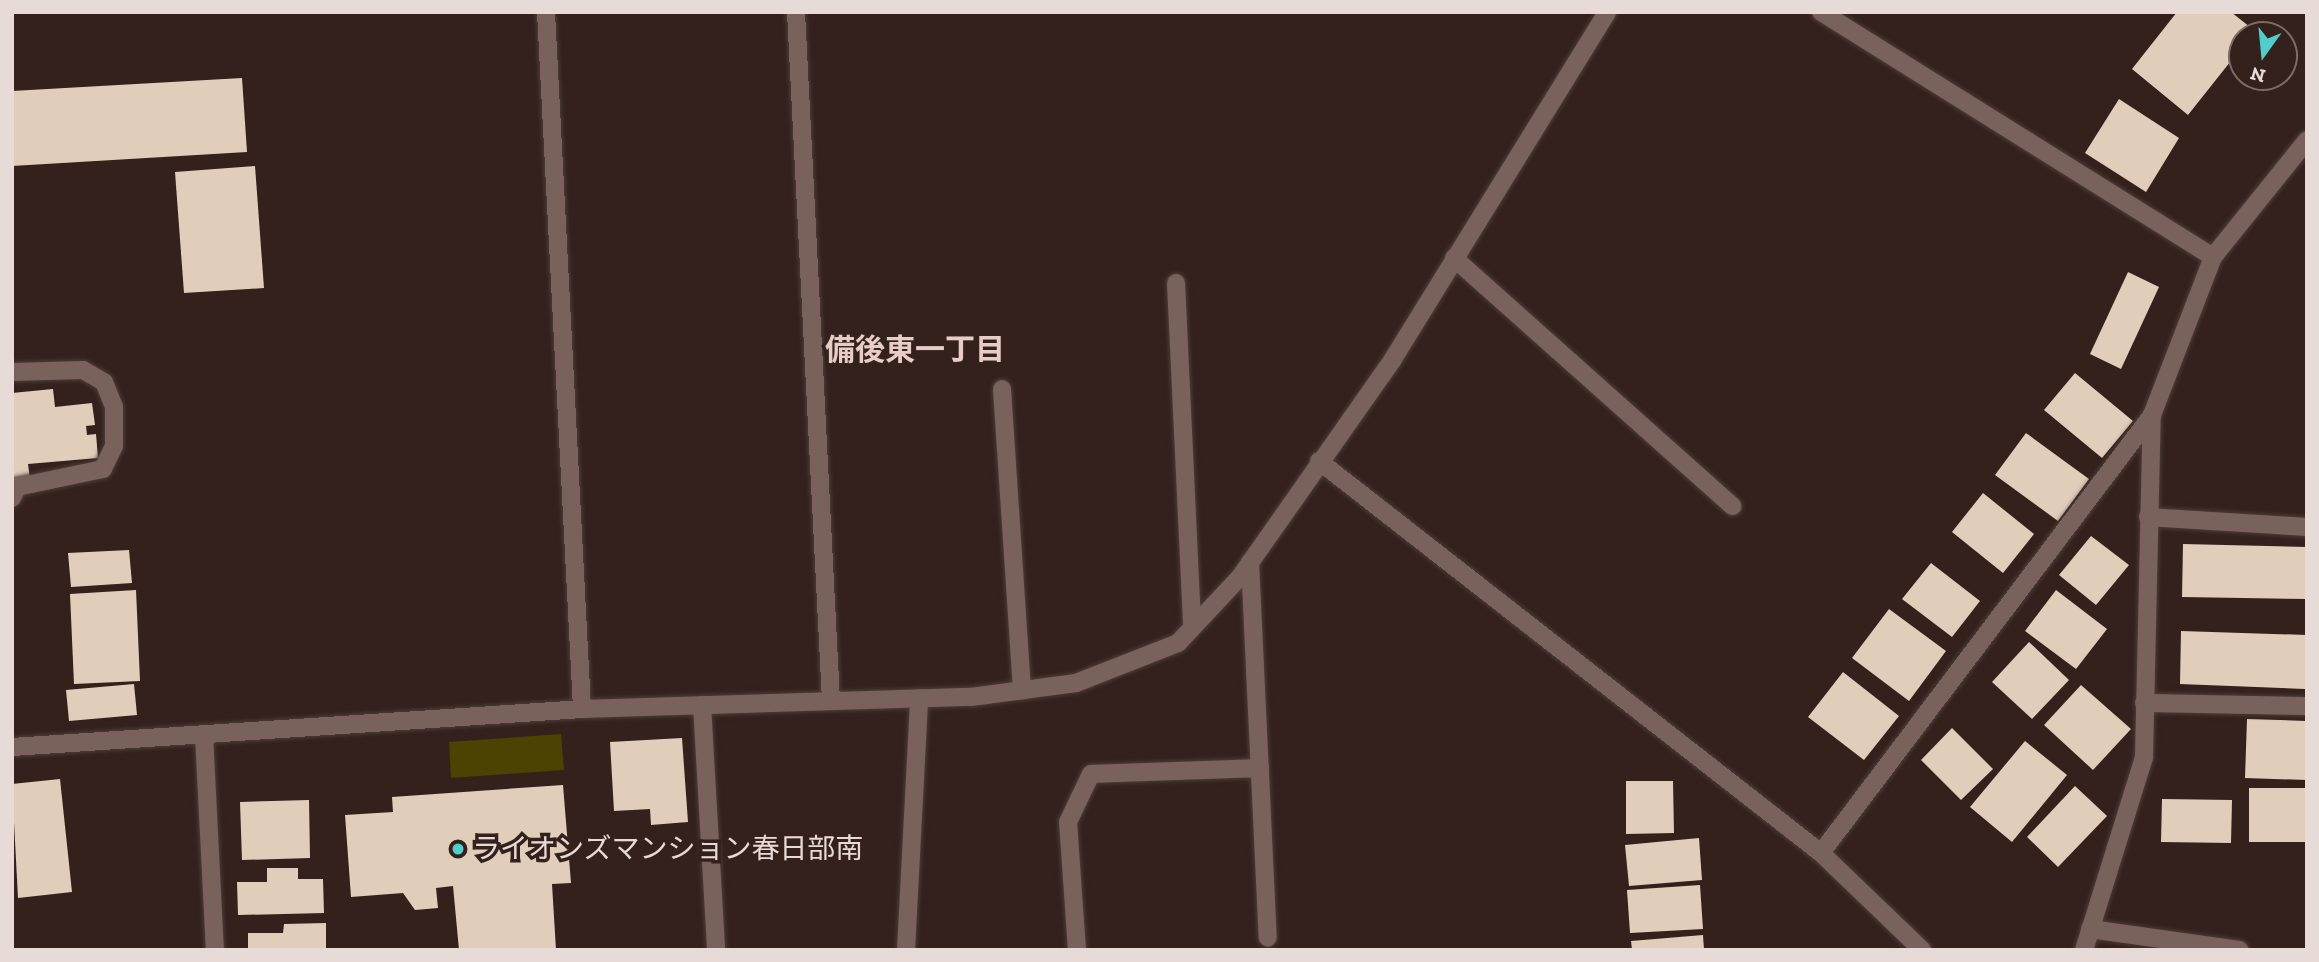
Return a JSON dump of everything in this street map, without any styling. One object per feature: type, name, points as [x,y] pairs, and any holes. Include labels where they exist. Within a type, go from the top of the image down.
[{"type":"street","points":[[546,12],[582,709]]},
{"type":"street","points":[[796,12],[831,701]]},
{"type":"street","points":[[12,747],[582,709],[919,698],[1022,690],[1076,683],[1178,643],[1250,562],[1393,359],[1607,12]]},
{"type":"street","points":[[1821,12],[2213,257]]},
{"type":"street","points":[[1821,853],[2152,415],[2213,257],[2307,141]]},
{"type":"street","points":[[1454,258],[1732,506]]},
{"type":"street","points":[[1176,283],[1192,627]]},
{"type":"street","points":[[12,372],[83,370],[104,382],[114,407],[114,446],[103,470],[17,486],[12,498]]},
{"type":"street","points":[[1002,389],[1022,690]]},
{"type":"street","points":[[2084,950],[2144,757],[2152,415]]},
{"type":"street","points":[[1319,461],[1821,853],[1922,950]]},
{"type":"street","points":[[2148,517],[2307,527]]},
{"type":"street","points":[[1250,562],[1268,938]]},
{"type":"street","points":[[906,950],[919,698]]},
{"type":"street","points":[[2144,703],[2307,706]]},
{"type":"street","points":[[702,705],[716,950]]},
{"type":"street","points":[[204,735],[215,950]]},
{"type":"street","points":[[1077,950],[1068,822],[1091,774],[1260,768]]},
{"type":"street","points":[[2090,929],[2240,950]]},
{"type":"shaded area","points":[[561,734],[564,770],[451,778],[449,742]]},
{"type":"building","points":[[2177,12],[2231,12],[2242,21],[2228,21],[2228,65],[2188,115],[2132,69]]},
{"type":"building","points":[[242,78],[247,152],[12,166],[12,91]]},
{"type":"building","points":[[2119,99],[2179,138],[2146,192],[2085,153]]},
{"type":"building","points":[[255,166],[264,288],[184,293],[175,172]]},
{"type":"building","points":[[2128,272],[2159,287],[2121,369],[2090,354]]},
{"type":"building","points":[[2075,373],[2133,421],[2102,458],[2044,410]]},
{"type":"building","points":[[53,389],[55,407],[92,403],[95,425],[86,426],[87,435],[96,434],[98,458],[28,464],[30,479],[12,481],[12,393]]},
{"type":"building","points":[[2026,433],[2089,479],[2058,521],[1995,475]]},
{"type":"building","points":[[1983,493],[2034,534],[2003,573],[1952,532]]},
{"type":"building","points":[[2091,536],[2129,565],[2096,605],[2059,575]]},
{"type":"building","points":[[2183,544],[2307,547],[2307,599],[2182,597]]},
{"type":"building","points":[[129,550],[132,583],[71,587],[68,553]]},
{"type":"building","points":[[1931,563],[1980,601],[1952,637],[1902,599]]},
{"type":"building","points":[[136,590],[140,681],[74,684],[70,594]]},
{"type":"building","points":[[2056,590],[2107,629],[2076,669],[2025,631]]},
{"type":"building","points":[[1889,609],[1946,651],[1909,701],[1852,658]]},
{"type":"building","points":[[2181,631],[2307,635],[2305,689],[2180,684]]},
{"type":"building","points":[[2029,642],[2069,680],[2032,719],[1992,682]]},
{"type":"building","points":[[1843,672],[1899,716],[1864,760],[1808,717]]},
{"type":"building","points":[[134,684],[137,715],[69,721],[66,690]]},
{"type":"building","points":[[2081,685],[2131,729],[2093,770],[2044,725]]},
{"type":"building","points":[[2247,719],[2307,721],[2307,780],[2245,778]]},
{"type":"building","points":[[1952,728],[1993,769],[1961,800],[1921,760]]},
{"type":"building","points":[[682,738],[688,822],[651,825],[650,809],[614,811],[610,742]]},
{"type":"building","points":[[2025,741],[2067,775],[2012,842],[1970,807]]},
{"type":"building","points":[[60,779],[72,892],[18,898],[12,784]]},
{"type":"building","points":[[1626,781],[1673,781],[1674,833],[1626,834]]},
{"type":"building","name":"ライオンズマンション春日部南","points":[[563,785],[571,883],[552,884],[556,950],[459,950],[453,886],[436,888],[438,908],[415,910],[403,893],[351,897],[345,815],[393,812],[392,797]]},
{"type":"building","points":[[2075,786],[2107,816],[2058,867],[2027,837]]},
{"type":"building","points":[[2249,788],[2307,788],[2307,842],[2249,842]]},
{"type":"building","points":[[2162,799],[2232,800],[2231,843],[2161,842]]},
{"type":"building","points":[[309,800],[310,858],[242,860],[240,802]]},
{"type":"building","points":[[1699,838],[1702,880],[1629,886],[1625,845]]},
{"type":"building","points":[[267,868],[298,868],[298,879],[323,879],[324,913],[238,915],[237,882],[267,882]]},
{"type":"building","points":[[1700,885],[1703,929],[1630,933],[1627,890]]},
{"type":"building","points":[[326,923],[326,950],[248,950],[248,933],[283,933],[284,924]]},
{"type":"building","points":[[1703,935],[1704,950],[1632,950],[1631,941]]},
{"type":"place","name":"ライオンズマンション春日部南","points":[[458,849]]},
{"type":"district","name":"備後東一丁目","points":[[915,350]]}]
